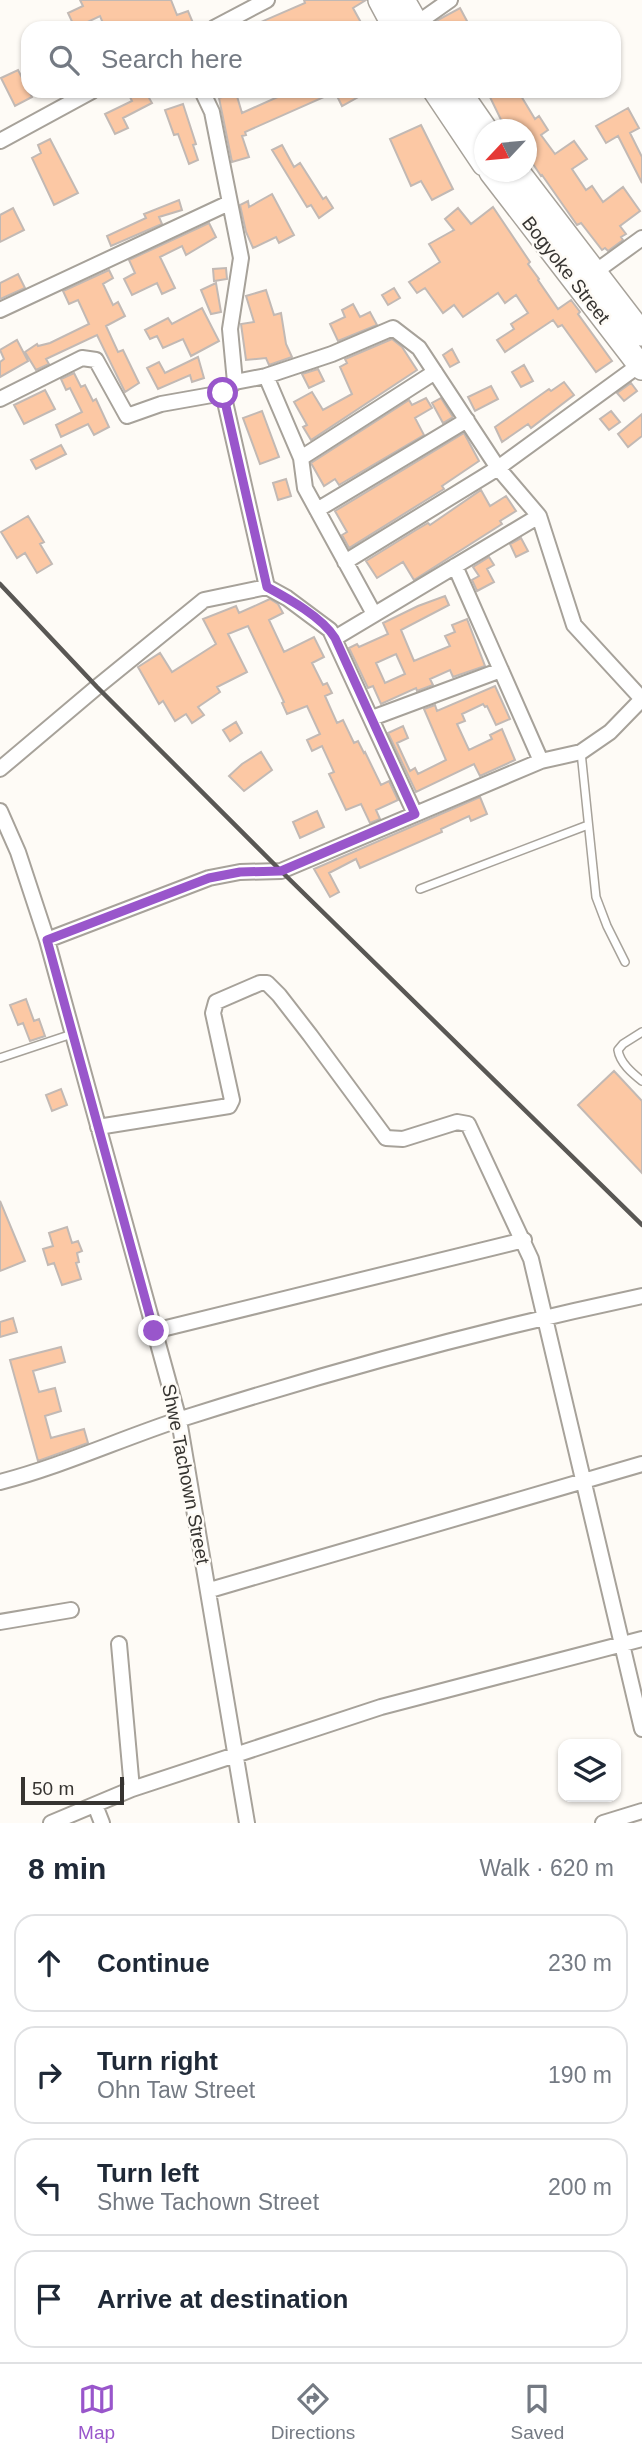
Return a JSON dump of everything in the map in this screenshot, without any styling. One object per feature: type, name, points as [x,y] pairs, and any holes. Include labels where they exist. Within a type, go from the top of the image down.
[{"type":"main road","points":[[380,0],[403,21]]},
{"type":"main road","points":[[403,0],[408,21]]},
{"type":"main road","points":[[440,98],[474,148]]},
{"type":"main road","points":[[464,98],[478,119]]},
{"type":"main road","name":"Bogyoke Street","points":[[499,182],[641,365]]},
{"type":"main road","name":"Bogyoke Street","points":[[526,182],[642,334]]},
{"type":"street","points":[[227,21],[267,0]]},
{"type":"street","points":[[419,21],[450,0]]},
{"type":"street","points":[[0,141],[79,98]]},
{"type":"street","points":[[205,98],[212,112],[242,258],[230,329],[235,382]]},
{"type":"street","points":[[0,310],[229,203]]},
{"type":"street","points":[[595,272],[642,238]]},
{"type":"street","points":[[0,399],[82,358],[96,360],[127,416],[161,404],[223,393],[235,382],[266,376],[332,354],[393,328],[419,348],[498,468],[539,516],[574,625],[642,699],[610,732],[581,752],[541,761],[281,871],[240,872],[209,878],[47,940]]},
{"type":"street","points":[[345,562],[498,468],[641,365]]},
{"type":"street","points":[[301,458],[435,372]]},
{"type":"street","points":[[266,376],[301,458],[305,488],[374,614]]},
{"type":"street","points":[[223,393],[267,587]]},
{"type":"street","points":[[317,510],[467,420]]},
{"type":"street","points":[[335,638],[539,516]]},
{"type":"street","points":[[455,566],[541,761]]},
{"type":"street","points":[[0,769],[204,600],[267,587],[287,598],[330,630],[415,814]]},
{"type":"street","points":[[372,719],[501,670]]},
{"type":"street","name":"Shwe Tachown Street","points":[[0,811],[18,852],[47,940],[179,1420],[247,1823]]},
{"type":"street","points":[[98,1127],[229,1106],[232,1100],[213,1013],[216,1002],[260,983],[267,983],[279,995],[386,1138],[403,1139],[457,1122],[468,1124],[531,1258],[642,1729]]},
{"type":"street","points":[[154,1331],[524,1240]]},
{"type":"street","points":[[0,1482],[31,1474],[179,1420],[443,1342],[642,1296]]},
{"type":"street","points":[[209,1590],[642,1464]]},
{"type":"street","points":[[0,1622],[71,1610]]},
{"type":"street","points":[[51,1823],[132,1789],[381,1707],[642,1639]]},
{"type":"street","points":[[120,1644],[132,1789]]},
{"type":"street","points":[[95,1805],[102,1823]]},
{"type":"street","points":[[603,1823],[642,1811]]},
{"type":"lane","points":[[581,752],[596,897],[625,961]]},
{"type":"lane","points":[[420,889],[588,825]]},
{"type":"lane","points":[[642,1032],[618,1050],[619,1056],[631,1072],[642,1081]]},
{"type":"lane","points":[[0,1058],[73,1034]]},
{"type":"building","points":[[80,0],[171,0],[177,15],[188,11],[192,21],[102,21],[100,16],[90,21],[72,21],[68,13],[83,6]]},
{"type":"building","points":[[304,0],[366,0],[353,8],[360,21],[263,21],[305,3]]},
{"type":"building","points":[[460,8],[467,21],[436,21]]},
{"type":"building","points":[[18,70],[21,76],[21,98],[30,98],[15,106],[1,78]]},
{"type":"building","points":[[130,98],[149,98],[152,103],[123,118],[128,128],[115,134],[105,114],[132,101]]},
{"type":"building","points":[[219,98],[238,98],[242,113],[275,98],[322,98],[245,132],[246,135],[242,136],[249,157],[232,162]]},
{"type":"building","points":[[338,98],[356,98],[342,106]]},
{"type":"building","points":[[490,98],[522,98],[535,119],[501,119]]},
{"type":"building","points":[[183,104],[196,144],[193,145],[198,160],[189,164],[178,134],[174,135],[165,110]]},
{"type":"building","points":[[628,108],[639,128],[630,133],[642,157],[642,183],[618,136],[606,143],[596,126]]},
{"type":"building","points":[[539,116],[548,130],[541,135],[555,154],[574,141],[587,159],[572,169],[586,190],[592,186],[603,202],[623,187],[640,211],[620,226],[626,234],[621,237],[623,240],[608,251],[605,248],[602,250],[581,223],[577,225],[537,170],[535,119]]},
{"type":"building","points":[[421,125],[453,189],[432,200],[421,181],[411,186],[390,139]]},
{"type":"building","points":[[50,139],[78,193],[54,205],[32,158],[41,153],[38,145]]},
{"type":"building","points":[[282,145],[294,167],[300,163],[323,199],[326,197],[333,208],[319,218],[311,205],[307,207],[272,150]]},
{"type":"building","points":[[272,194],[294,235],[279,243],[276,237],[253,248],[240,205],[248,201],[249,207]]},
{"type":"building","points":[[179,200],[182,210],[159,217],[162,224],[111,246],[107,236],[146,218],[144,214]]},
{"type":"building","points":[[493,207],[558,309],[571,300],[612,361],[596,372],[562,325],[558,327],[553,320],[505,352],[497,340],[514,329],[511,324],[528,313],[516,295],[505,303],[498,293],[463,317],[454,305],[443,313],[425,288],[417,293],[409,282],[440,262],[429,244],[454,230],[445,219],[458,208],[471,224]]},
{"type":"building","points":[[13,208],[24,230],[0,242],[0,215]]},
{"type":"building","points":[[209,223],[216,237],[186,255],[182,246],[160,257],[175,288],[162,294],[157,283],[132,295],[124,279],[135,273],[129,260]]},
{"type":"building","points":[[226,268],[227,279],[214,281],[213,269]]},
{"type":"building","points":[[109,270],[113,278],[103,284],[113,305],[118,302],[125,316],[106,326],[118,352],[123,350],[139,383],[125,392],[97,335],[46,359],[49,364],[36,370],[25,352],[37,344],[50,343],[89,324],[78,300],[69,304],[63,291]]},
{"type":"building","points":[[18,274],[25,288],[0,299],[0,283]]},
{"type":"building","points":[[216,283],[221,312],[211,314],[201,290]]},
{"type":"building","points":[[394,288],[400,298],[388,305],[382,295]]},
{"type":"building","points":[[266,290],[274,315],[281,313],[286,344],[292,357],[269,365],[266,358],[246,360],[241,324],[254,322],[246,296]]},
{"type":"building","points":[[353,304],[360,317],[370,312],[377,325],[338,341],[330,324],[345,317],[342,310]]},
{"type":"building","points":[[202,308],[219,341],[191,356],[183,339],[163,348],[157,336],[150,339],[145,330],[168,318],[172,324]]},
{"type":"building","points":[[392,339],[402,347],[417,370],[311,440],[303,427],[307,425],[294,402],[312,392],[323,410],[352,394],[340,367],[347,363],[345,359]]},
{"type":"building","points":[[17,340],[28,361],[0,377],[0,362],[4,359],[0,350]]},
{"type":"building","points":[[452,349],[459,362],[450,367],[443,355]]},
{"type":"building","points":[[198,357],[204,378],[192,382],[190,375],[158,389],[147,368],[159,362],[165,373]]},
{"type":"building","points":[[524,365],[533,381],[521,387],[512,372]]},
{"type":"building","points":[[318,369],[324,381],[309,388],[302,374]]},
{"type":"building","points":[[74,373],[81,387],[85,385],[93,401],[96,399],[109,427],[94,435],[88,424],[61,437],[56,425],[82,412],[70,388],[66,390],[61,379]]},
{"type":"building","points":[[564,382],[574,395],[531,428],[528,424],[502,442],[495,427],[549,389],[551,391]]},
{"type":"building","points":[[631,383],[637,391],[624,401],[617,393]]},
{"type":"building","points":[[491,386],[498,399],[475,411],[468,397]]},
{"type":"building","points":[[45,390],[55,409],[24,424],[14,405]]},
{"type":"building","points":[[426,398],[432,408],[415,418],[424,435],[339,485],[335,479],[324,486],[311,463],[409,400],[412,405]]},
{"type":"building","points":[[441,398],[453,417],[443,423],[432,403]]},
{"type":"building","points":[[262,411],[279,457],[260,464],[243,418]]},
{"type":"building","points":[[611,411],[620,422],[609,430],[600,419]]},
{"type":"building","points":[[642,414],[642,436],[628,447],[618,434]]},
{"type":"building","points":[[464,433],[479,461],[442,486],[444,489],[349,548],[342,535],[347,532],[335,511]]},
{"type":"building","points":[[61,445],[66,454],[36,469],[31,460]]},
{"type":"building","points":[[286,479],[291,496],[278,500],[273,483]]},
{"type":"building","points":[[481,490],[490,506],[506,496],[516,511],[500,521],[502,524],[414,580],[403,562],[377,578],[366,561],[428,523],[430,525]]},
{"type":"building","points":[[28,516],[44,542],[40,544],[52,564],[37,573],[25,553],[17,558],[1,532]]},
{"type":"building","points":[[521,538],[528,551],[516,557],[510,544]]},
{"type":"building","points":[[489,557],[494,565],[487,569],[494,582],[477,591],[472,580],[479,576],[473,567]]},
{"type":"building","points":[[445,596],[449,605],[401,630],[414,661],[450,646],[445,636],[455,632],[452,625],[467,619],[485,666],[453,677],[450,670],[430,679],[433,685],[417,691],[416,688],[381,704],[373,686],[368,688],[349,648],[357,644],[359,647],[388,634],[383,623]],"holes":[[[396,654],[405,674],[385,683],[376,663]]]},
{"type":"building","points":[[270,599],[278,604],[283,613],[269,620],[284,652],[314,637],[324,657],[312,663],[323,685],[327,683],[332,693],[325,696],[337,723],[343,720],[354,743],[358,741],[381,785],[389,781],[398,800],[376,810],[380,819],[370,823],[361,804],[346,810],[329,774],[334,772],[322,746],[312,751],[307,740],[320,734],[307,706],[287,714],[282,703],[284,702],[248,626],[228,634],[247,672],[217,687],[220,692],[198,707],[204,715],[192,723],[186,714],[175,721],[163,701],[159,704],[138,667],[160,653],[172,672],[216,644],[203,619],[236,606],[239,613]]},
{"type":"building","points":[[495,686],[510,719],[496,725],[487,706],[483,704],[462,714],[465,721],[457,724],[469,750],[492,739],[490,735],[502,729],[515,760],[480,776],[474,764],[416,792],[388,733],[403,726],[408,738],[397,743],[410,771],[415,768],[418,774],[446,760],[424,709],[435,705],[437,711]]},
{"type":"building","points":[[236,722],[242,733],[230,741],[223,730]]},
{"type":"building","points":[[261,752],[272,770],[244,791],[229,776]]},
{"type":"building","points":[[480,797],[487,814],[471,821],[469,816],[441,829],[442,832],[360,868],[356,859],[329,873],[339,892],[330,897],[314,869]]},
{"type":"building","points":[[317,811],[324,827],[300,838],[293,822]]},
{"type":"building","points":[[26,999],[34,1021],[39,1019],[45,1036],[30,1041],[23,1023],[18,1025],[10,1005]]},
{"type":"building","points":[[614,1071],[642,1101],[642,1173],[578,1105]]},
{"type":"building","points":[[61,1089],[67,1105],[52,1111],[46,1095]]},
{"type":"building","points":[[0,1201],[25,1261],[0,1271]]},
{"type":"building","points":[[67,1227],[72,1243],[78,1241],[82,1251],[77,1253],[79,1262],[76,1263],[81,1279],[62,1285],[54,1263],[48,1265],[43,1249],[53,1246],[49,1233]]},
{"type":"building","points":[[13,1318],[17,1332],[0,1337],[0,1322]]},
{"type":"building","points":[[61,1347],[65,1362],[33,1371],[39,1392],[55,1388],[61,1411],[45,1416],[51,1438],[84,1429],[88,1443],[38,1461],[10,1360]]},
{"type":"railway","points":[[0,584],[97,687],[281,871],[642,1225]]},
{"type":"route","points":[[154,1331],[47,940],[209,878],[240,872],[281,871],[415,814],[330,630],[287,598],[267,587],[223,393]]}]
